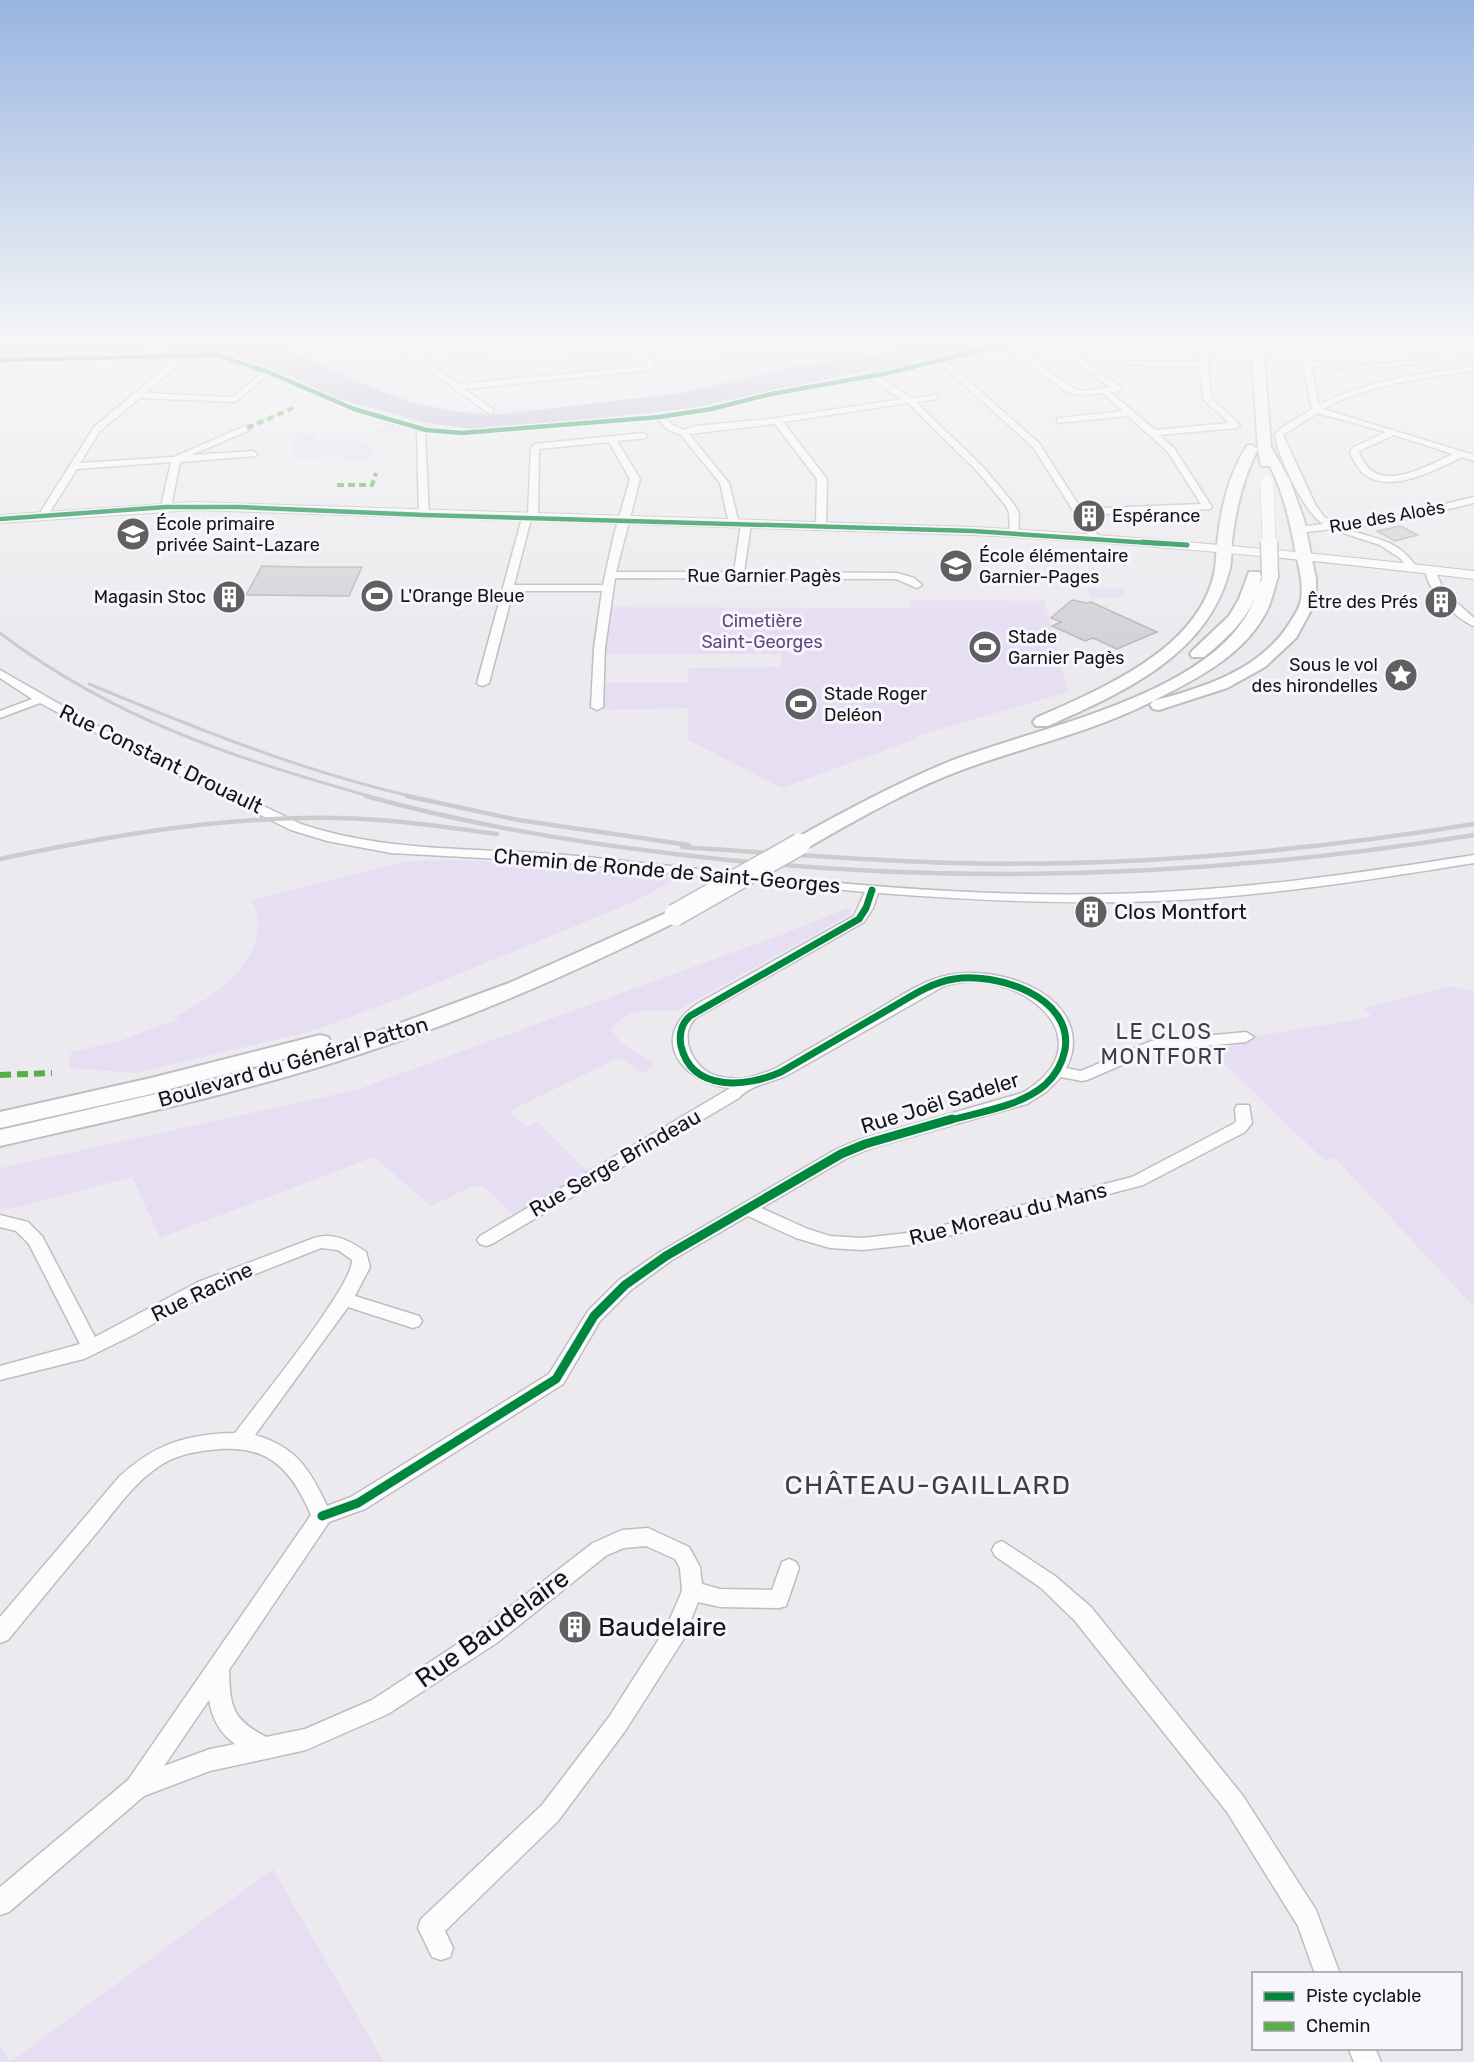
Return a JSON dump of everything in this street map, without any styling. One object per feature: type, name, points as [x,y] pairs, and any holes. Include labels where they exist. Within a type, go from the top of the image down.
[{"type":"highway","points":[[1082,722],[1182,698],[1228,681],[1248,672],[1268,658],[1295,630],[1309,602],[1310,577],[1299,530],[1274,461],[1259,448],[1258,440]]},
{"type":"highway","points":[[668,911],[792,840],[910,785],[989,754],[1140,701],[1199,671],[1224,652],[1247,630],[1265,600],[1262,575],[1259,440]]},
{"type":"highway","points":[[1032,726],[1120,687],[1172,649],[1197,623],[1214,596],[1223,570],[1230,499],[1240,468],[1259,448]]},
{"type":"highway","points":[[792,840],[844,802],[897,777],[1032,726],[1128,694],[1182,666],[1228,628],[1242,612],[1262,575]]},
{"type":"highway","name":"Boulevard du Général Patton","points":[[0,1120],[247,1062],[392,1021],[506,978],[668,911]]},
{"type":"highway","name":"Boulevard du Général Patton","points":[[0,1138],[237,1082],[350,1049],[518,988],[599,954],[668,911]]},
{"type":"main road","points":[[0,519],[166,507],[239,507],[424,515],[1015,533],[1094,537],[1304,555],[1474,575]]},
{"type":"street","points":[[43,516],[90,440]]},
{"type":"street","points":[[176,459],[219,440]]},
{"type":"street","points":[[421,440],[424,515]]},
{"type":"street","points":[[483,683],[527,518],[533,514],[535,447],[599,440]]},
{"type":"street","points":[[597,707],[598,658],[606,588],[621,521],[635,479],[612,440]]},
{"type":"street","points":[[690,440],[724,483],[740,524],[738,576]]},
{"type":"street","points":[[792,440],[822,479],[821,526]]},
{"type":"street","points":[[950,440],[981,470],[1010,505],[1014,513],[1015,533]]},
{"type":"street","points":[[1031,440],[1036,445],[1094,537]]},
{"type":"street","points":[[1078,512],[1207,507],[1171,450],[1162,440]]},
{"type":"street","points":[[1280,440],[1319,517],[1334,527],[1396,548],[1404,554],[1412,568]]},
{"type":"street","points":[[1376,440],[1355,450],[1354,453],[1368,473],[1392,480],[1461,454]]},
{"type":"street","points":[[1418,440],[1474,458]]},
{"type":"street","points":[[75,466],[253,454]]},
{"type":"street","points":[[166,507],[176,459]]},
{"type":"street","name":"Rue des Aloès","points":[[1299,530],[1394,519],[1474,500]]},
{"type":"street","points":[[1430,570],[1432,583],[1440,595],[1474,623]]},
{"type":"street","name":"Rue Garnier Pagès","points":[[610,575],[897,576],[917,585]]},
{"type":"street","points":[[508,588],[606,588]]},
{"type":"street","name":"Rue Constant Drouault","points":[[0,673],[41,699],[118,741],[326,839]]},
{"type":"street","points":[[0,715],[41,699]]},
{"type":"street","name":"Chemin de Ronde de Saint-Georges","points":[[326,839],[397,849],[539,856],[872,890],[1054,898],[1130,897],[1266,889],[1362,877],[1474,859]]},
{"type":"street","points":[[872,890],[866,908],[859,919],[702,1006],[684,1021],[680,1039],[690,1064],[701,1075],[742,1084],[761,1081],[781,1072],[924,988],[942,981],[964,978],[1010,984],[1036,996],[1053,1010],[1065,1031],[1066,1052],[1058,1072],[1082,1076],[1151,1046],[1246,1037]]},
{"type":"street","name":"Rue Joël Sadeler","points":[[322,1516],[358,1503],[556,1379],[594,1316],[609,1299],[666,1256],[841,1154],[865,1144],[1021,1100],[1040,1090],[1058,1072]]},
{"type":"street","name":"Rue Serge Brindeau","points":[[486,1240],[733,1094],[742,1084]]},
{"type":"street","name":"Rue Moreau du Mans","points":[[748,1209],[802,1234],[830,1242],[862,1244],[917,1238],[1137,1181],[1239,1128],[1244,1123],[1243,1109]]},
{"type":"street","points":[[0,1221],[21,1226],[36,1240],[91,1348]]},
{"type":"street","name":"Rue Racine","points":[[0,1373],[45,1364],[91,1348],[204,1287],[320,1242],[332,1242],[351,1248],[360,1257],[361,1267],[344,1299],[240,1441]]},
{"type":"street","points":[[344,1299],[413,1321]]},
{"type":"street","points":[[0,1633],[126,1483],[141,1468],[164,1454],[194,1444],[240,1441],[259,1444],[280,1454],[296,1470],[322,1516]]},
{"type":"street","name":"Rue Baudelaire","points":[[0,1903],[136,1788],[322,1516]]},
{"type":"street","name":"Rue Baudelaire","points":[[136,1788],[210,1760],[306,1739],[381,1707],[490,1635],[600,1549],[622,1539],[648,1537],[682,1553],[690,1567],[692,1591]]},
{"type":"street","points":[[1002,1550],[1048,1582],[1083,1614],[1235,1804],[1307,1919],[1327,1972]]},
{"type":"street","points":[[441,1947],[430,1928],[550,1813],[618,1724],[675,1633],[692,1591],[720,1598],[779,1599],[789,1568]]},
{"type":"street","points":[[218,1670],[219,1710],[238,1736],[263,1747]]},
{"type":"green space","points":[[291,440],[315,440],[312,444],[326,440],[360,440],[374,449],[369,460],[349,460],[333,455],[311,459],[289,458],[294,449],[292,444],[288,444]]},
{"type":"green space","points":[[1087,588],[1122,588],[1126,597],[1091,597]]},
{"type":"green space","name":"Cimetière Saint-Georges","points":[[1044,599],[1068,692],[917,736],[916,739],[782,788],[688,740],[688,708],[604,710],[604,683],[688,683],[689,668],[782,667],[782,654],[605,654],[612,607],[911,608],[909,600],[1036,601]]},
{"type":"green space","points":[[457,860],[555,865],[680,878],[631,903],[398,999],[315,1030],[136,1073],[69,1068],[71,1052],[116,1042],[179,1019],[176,1016],[209,997],[225,984],[250,954],[257,937],[257,919],[251,900],[408,861]]},
{"type":"green space","points":[[850,907],[849,915],[676,1011],[641,1011],[619,1021],[611,1029],[621,1043],[655,1064],[652,1068],[641,1073],[624,1060],[616,1059],[510,1111],[525,1127],[538,1122],[589,1173],[514,1215],[483,1186],[471,1187],[431,1206],[374,1157],[160,1238],[132,1177],[0,1210],[0,1168],[356,1090],[783,934]]},
{"type":"green space","points":[[1451,986],[1474,992],[1474,1307],[1334,1157],[1326,1162],[1213,1053],[1262,1035],[1372,1017],[1364,1008]]},
{"type":"green space","points":[[273,1869],[384,2062],[10,2062]]},
{"type":"green space","points":[[0,2045],[10,2062],[0,2062]]},
{"type":"building","points":[[1400,526],[1418,535],[1395,541],[1377,531]]},
{"type":"building","points":[[262,566],[362,567],[349,596],[246,595]]},
{"type":"building","points":[[1072,600],[1091,602],[1157,632],[1117,649],[1093,638],[1085,641],[1052,626],[1061,622],[1051,618]]},
{"type":"building","name":"Baudelaire","points":[[577,1614],[585,1622],[574,1631],[566,1622]]},
{"type":"railway","points":[[0,633],[87,690],[132,713],[224,751],[372,797]]},
{"type":"railway","points":[[89,684],[289,761],[330,775],[414,797]]},
{"type":"railway","points":[[366,796],[519,831],[597,844],[775,864],[875,871],[975,874],[1175,869],[1375,850],[1474,835]]},
{"type":"railway","points":[[407,796],[518,820],[689,845]]},
{"type":"railway","points":[[0,859],[126,835],[253,820],[358,819],[497,834]]},
{"type":"railway","points":[[682,847],[920,862],[1085,863],[1280,850],[1474,824]]},
{"type":"marked path","points":[[337,485],[372,485],[376,473]]},
{"type":"marked path","points":[[0,1075],[52,1073]]},
{"type":"cycle path","points":[[0,519],[166,507],[239,507],[424,515],[973,531],[1187,545]]},
{"type":"cycle path","points":[[322,1516],[358,1503],[556,1379],[594,1316],[625,1285],[666,1256],[841,1154],[865,1144],[1021,1100],[1040,1089],[1051,1079],[1063,1060],[1067,1040],[1062,1023],[1052,1009],[1038,997],[1020,988],[981,978],[953,979],[924,989],[781,1072],[762,1080],[741,1084],[720,1082],[705,1077],[695,1070],[686,1058],[681,1043],[681,1029],[687,1018],[702,1007],[859,919],[866,908],[872,890]]},
{"type":"place","name":"Espérance","points":[[1089,516]]},
{"type":"place","name":"École primaire privée Saint-Lazare","points":[[133,534]]},
{"type":"place","name":"École élémentaire Garnier-Pages","points":[[956,566]]},
{"type":"place","name":"L'Orange Bleue","points":[[377,596]]},
{"type":"place","name":"Magasin Stoc","points":[[229,597]]},
{"type":"place","name":"Être des Prés","points":[[1441,602]]},
{"type":"place","name":"Stade Garnier Pagès","points":[[985,647]]},
{"type":"place","name":"Sous le vol des hirondelles","points":[[1401,675]]},
{"type":"place","name":"Stade Roger Deléon","points":[[801,704]]},
{"type":"place","name":"Clos Montfort","points":[[1091,912]]},
{"type":"place","name":"Baudelaire","points":[[575,1627]]},
{"type":"district","name":"LE CLOS MONTFORT","points":[[1164,1044]]},
{"type":"district","name":"CHÂTEAU-GAILLARD","points":[[928,1485]]}]
